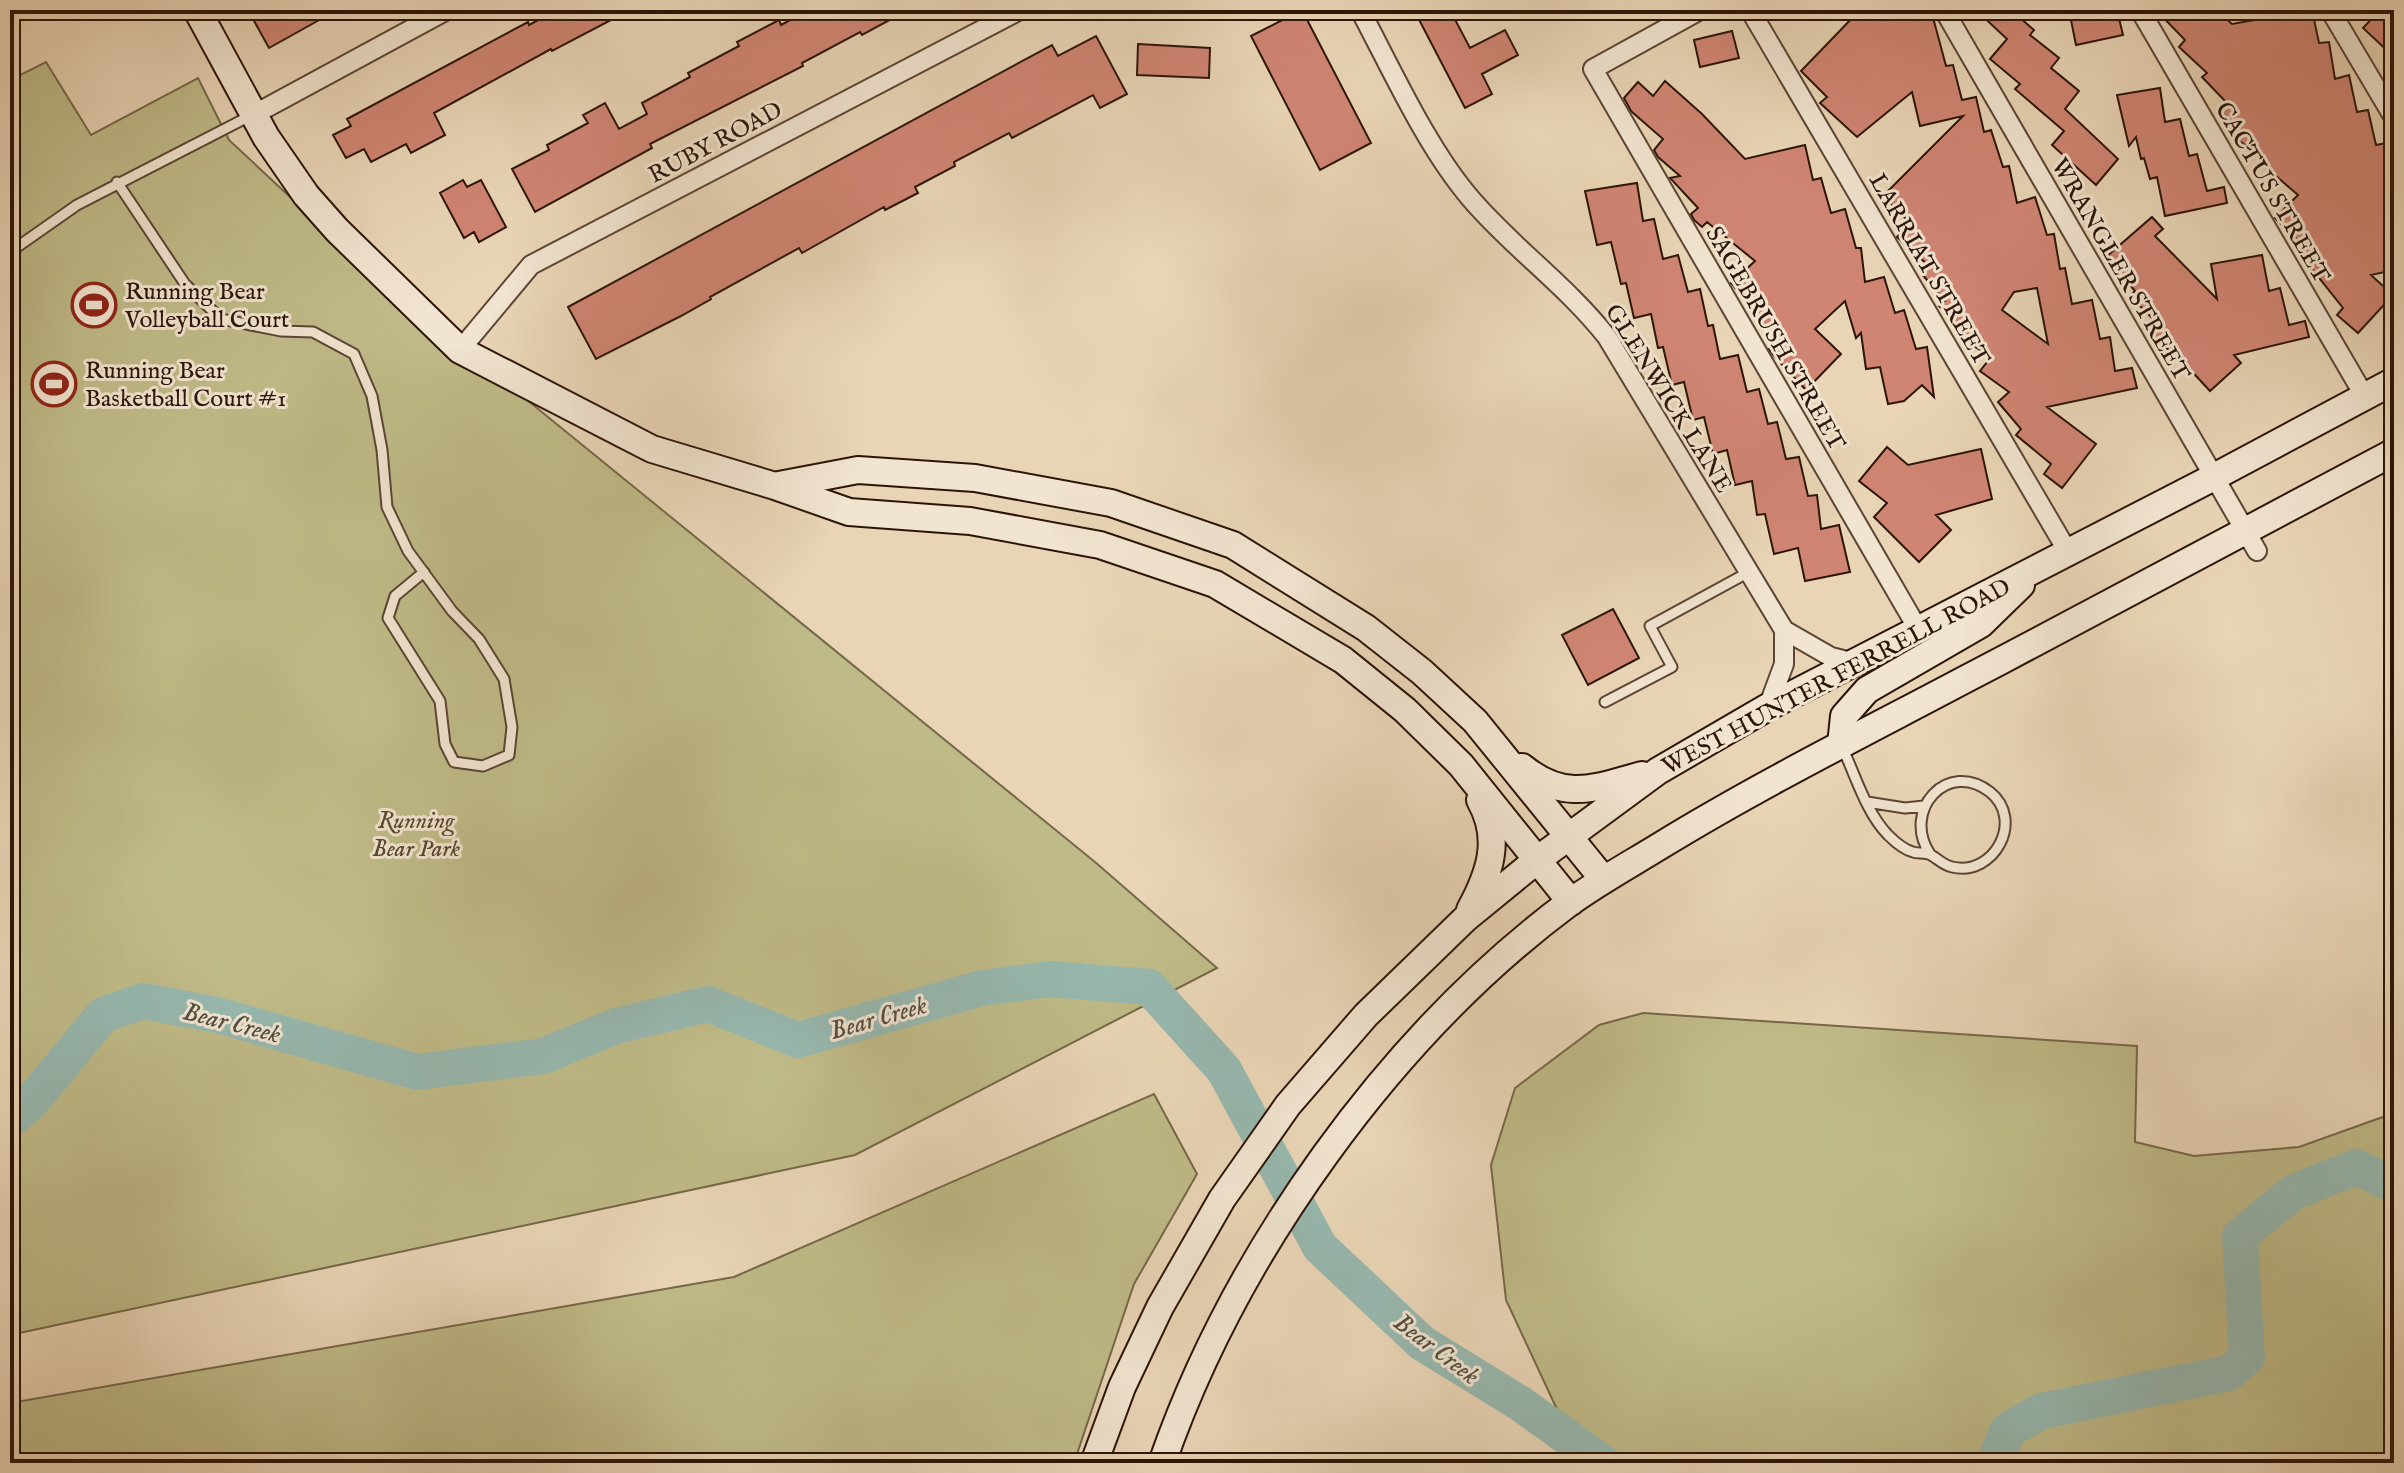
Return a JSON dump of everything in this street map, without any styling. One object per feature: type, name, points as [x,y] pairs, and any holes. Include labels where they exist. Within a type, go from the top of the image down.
[{"type":"main road","points":[[197,10],[253,115],[306,195],[337,230],[460,350],[652,449],[849,512],[970,521],[1100,545],[1215,584],[1343,660],[1405,710],[1461,765],[1571,902]]},
{"type":"main road","name":"WEST HUNTER FERRELL ROAD","points":[[1094,1463],[1122,1387],[1160,1307],[1222,1199],[1288,1105],[1366,1015],[1465,919],[1537,860],[1658,771],[1768,707],[2394,381]]},
{"type":"main road","points":[[1162,1463],[1181,1409],[1258,1260],[1318,1165],[1402,1056],[1485,974],[1571,902],[1718,810],[1841,745],[2251,541],[2394,452]]},
{"type":"main road","points":[[775,486],[858,470],[975,478],[1111,503],[1233,545],[1366,628],[1422,672],[1475,721],[1604,880]]},
{"type":"main road","points":[[1841,745],[1844,716],[1867,690],[1981,624],[2041,566]]},
{"type":"main road","points":[[1495,746],[1541,782],[1569,790],[1592,788],[1658,771]]},
{"type":"main road","points":[[1461,765],[1486,810],[1491,841],[1486,881],[1465,919]]},
{"type":"street","points":[[253,115],[447,10]]},
{"type":"street","name":"RUBY ROAD","points":[[460,350],[531,265],[1020,10]]},
{"type":"street","name":"GLENWICK LANE","points":[[1360,10],[1442,161],[1471,199],[1584,308],[1607,337],[1784,630],[1831,657],[1851,662]]},
{"type":"street","name":"SAGEBRUSH STREET","points":[[1700,10],[1593,69],[1918,629]]},
{"type":"street","name":"LARRIAT STREET","points":[[1750,10],[2068,552]]},
{"type":"street","name":"WRANGLER STREET","points":[[1944,10],[2251,541]]},
{"type":"street","name":"CACTUS STREET","points":[[2140,10],[2365,397]]},
{"type":"street","points":[[2330,10],[2394,118]]},
{"type":"street","points":[[1768,707],[1784,664],[1784,630]]},
{"type":"lane","points":[[10,252],[42,227],[117,182],[253,115]]},
{"type":"lane","points":[[117,182],[185,284],[221,319],[281,331],[313,332],[354,354],[372,396],[382,450],[387,507],[408,551],[424,572],[452,611],[479,639],[504,679],[512,727],[509,755],[483,766],[454,762],[445,744],[440,701],[388,618],[395,596],[424,572]]},
{"type":"lane","points":[[1605,702],[1672,667],[1650,626],[1749,572]]},
{"type":"lane","points":[[1841,745],[1876,820],[1889,837],[1911,852],[1930,854]]},
{"type":"lane","points":[[1963,782],[1979,785],[1993,794],[2002,808],[2005,834],[2000,847],[1991,857],[1980,865],[1967,868],[1940,863],[1930,854],[1923,844],[1920,818],[1933,793],[1947,785],[1963,782]]},
{"type":"lane","points":[[1867,802],[1885,807],[1924,806]]},
{"type":"green space","name":"Running Bear Park","points":[[46,62],[91,135],[198,78],[229,140],[377,278],[1095,862],[1217,968],[855,1155],[10,1335],[10,80]]},
{"type":"green space","points":[[1643,1013],[2137,1046],[2135,1142],[2194,1156],[2299,1147],[2394,1113],[2394,1463],[1582,1463],[1506,1300],[1491,1165],[1515,1088],[1599,1025]]},
{"type":"green space","points":[[1154,1094],[1197,1174],[1134,1284],[1074,1463],[10,1463],[10,1403],[734,1277]]},
{"type":"building","points":[[270,10],[337,10],[269,48],[253,19]]},
{"type":"building","points":[[557,10],[630,10],[434,113],[445,135],[411,153],[406,144],[371,162],[364,149],[346,158],[333,135],[351,126],[347,119],[528,22],[529,25]]},
{"type":"building","points":[[809,10],[908,10],[862,35],[860,32],[802,63],[803,66],[650,144],[652,148],[535,212],[512,169],[549,150],[547,145],[588,123],[583,115],[605,103],[619,129],[647,114],[642,103],[690,77],[688,73],[739,46],[737,42],[779,20],[781,25]]},
{"type":"building","points":[[1302,10],[1371,143],[1320,170],[1251,36]]},
{"type":"building","points":[[1414,10],[1450,10],[1470,48],[1505,30],[1518,55],[1482,74],[1492,94],[1465,108]]},
{"type":"building","points":[[1931,10],[1946,66],[1953,65],[1962,100],[1976,97],[1984,132],[1991,130],[2003,167],[2009,166],[2017,203],[2035,197],[2047,235],[2054,234],[2060,269],[2065,268],[2072,304],[2092,300],[2100,339],[2110,337],[2115,371],[2132,368],[2137,388],[2047,407],[2096,444],[2062,488],[2044,474],[2051,464],[2016,435],[2021,429],[1998,402],[2009,392],[1980,371],[1991,357],[1961,338],[1965,331],[1939,306],[1945,301],[1921,273],[1929,266],[1897,237],[1910,223],[1883,196],[1963,116],[1920,126],[1912,92],[1857,137],[1820,103],[1827,97],[1801,71],[1858,12]],"holes":[[[2037,288],[2048,344],[2002,310],[2014,292]]]},
{"type":"building","points":[[1976,10],[2011,10],[2034,30],[2030,35],[2059,58],[2051,68],[2079,91],[2065,109],[2118,159],[2096,185],[2052,145],[2064,131],[2015,89],[2020,84],[1990,59],[2007,39]]},
{"type":"building","points":[[2069,10],[2117,10],[2123,35],[2076,45]]},
{"type":"building","points":[[2156,10],[2216,10],[2232,24],[2312,10],[2319,43],[2329,42],[2335,79],[2349,75],[2357,112],[2368,110],[2376,145],[2392,142],[2394,152],[2394,270],[2371,275],[2393,295],[2358,333],[2337,315],[2343,308],[2296,249],[2305,248],[2275,218],[2298,195],[2262,164],[2265,161],[2237,139],[2241,133],[2220,110],[2227,103],[2202,77],[2207,73],[2179,47],[2185,40]]},
{"type":"building","points":[[2389,10],[2394,10],[2394,57],[2363,28],[2377,13],[2382,18]]},
{"type":"building","points":[[1732,31],[1739,58],[1700,67],[1694,40]]},
{"type":"building","points":[[1096,36],[1127,94],[1100,108],[1093,95],[1012,138],[1009,133],[915,187],[918,193],[885,210],[884,207],[802,253],[799,248],[681,316],[596,359],[568,307],[1052,45],[1058,56]]},
{"type":"building","points":[[1138,44],[1210,48],[1209,78],[1137,75]]},
{"type":"building","points":[[1665,81],[1745,159],[1805,145],[1813,180],[1821,178],[1831,213],[1845,209],[1856,248],[1861,248],[1865,282],[1884,277],[1895,313],[1904,310],[1916,349],[1927,347],[1934,397],[1922,385],[1904,401],[1888,404],[1880,367],[1866,369],[1861,333],[1856,338],[1845,301],[1815,329],[1841,354],[1806,390],[1774,356],[1769,349],[1780,339],[1752,314],[1755,311],[1731,283],[1755,261],[1707,222],[1702,227],[1694,220],[1691,214],[1698,208],[1670,178],[1680,176],[1654,150],[1663,139],[1631,111],[1624,98],[1638,82],[1653,96]]},
{"type":"building","points":[[2160,88],[2165,122],[2180,119],[2189,156],[2197,154],[2207,191],[2224,187],[2227,203],[2165,216],[2157,177],[2150,179],[2136,137],[2129,146],[2117,95]]},
{"type":"building","points":[[463,180],[467,187],[481,180],[506,227],[479,242],[474,232],[464,238],[440,193]]},
{"type":"building","points":[[1637,183],[1643,221],[1654,219],[1663,259],[1678,255],[1688,292],[1700,289],[1708,326],[1713,325],[1720,359],[1738,355],[1747,392],[1759,389],[1768,424],[1777,422],[1786,459],[1799,457],[1808,496],[1817,495],[1821,529],[1839,525],[1850,572],[1805,581],[1798,548],[1774,554],[1765,514],[1757,515],[1752,481],[1735,485],[1727,450],[1713,454],[1704,417],[1693,420],[1684,382],[1672,385],[1663,347],[1658,348],[1651,314],[1634,318],[1626,283],[1621,284],[1611,242],[1597,245],[1585,191]]},
{"type":"building","points":[[2152,217],[2163,229],[2155,236],[2217,299],[2211,264],[2262,255],[2269,291],[2280,288],[2289,325],[2305,321],[2309,337],[2234,355],[2241,363],[2210,391],[2185,364],[2144,329],[2153,319],[2130,296],[2135,291],[2106,257]]},
{"type":"building","points":[[1887,447],[1908,465],[1981,449],[1992,499],[1936,515],[1951,530],[1919,562],[1874,517],[1887,503],[1859,481]]},
{"type":"building","points":[[1613,609],[1639,658],[1588,685],[1562,635]]},
{"type":"waterway","name":"Bear Creek","points":[[10,1120],[31,1102],[103,1015],[143,1001],[217,1015],[417,1072],[543,1056],[616,1026],[708,1004],[798,1040],[982,988],[1050,979],[1149,987],[1224,1070],[1320,1247],[1422,1343],[1521,1404],[1603,1463]]},
{"type":"waterway","points":[[1995,1463],[2007,1431],[2041,1411],[2229,1373],[2247,1357],[2240,1236],[2294,1192],[2356,1167],[2394,1185]]},
{"type":"place","name":"Running Bear Volleyball Court","points":[[94,305]]},
{"type":"place","name":"Running Bear Basketball Court #1","points":[[54,384]]}]
